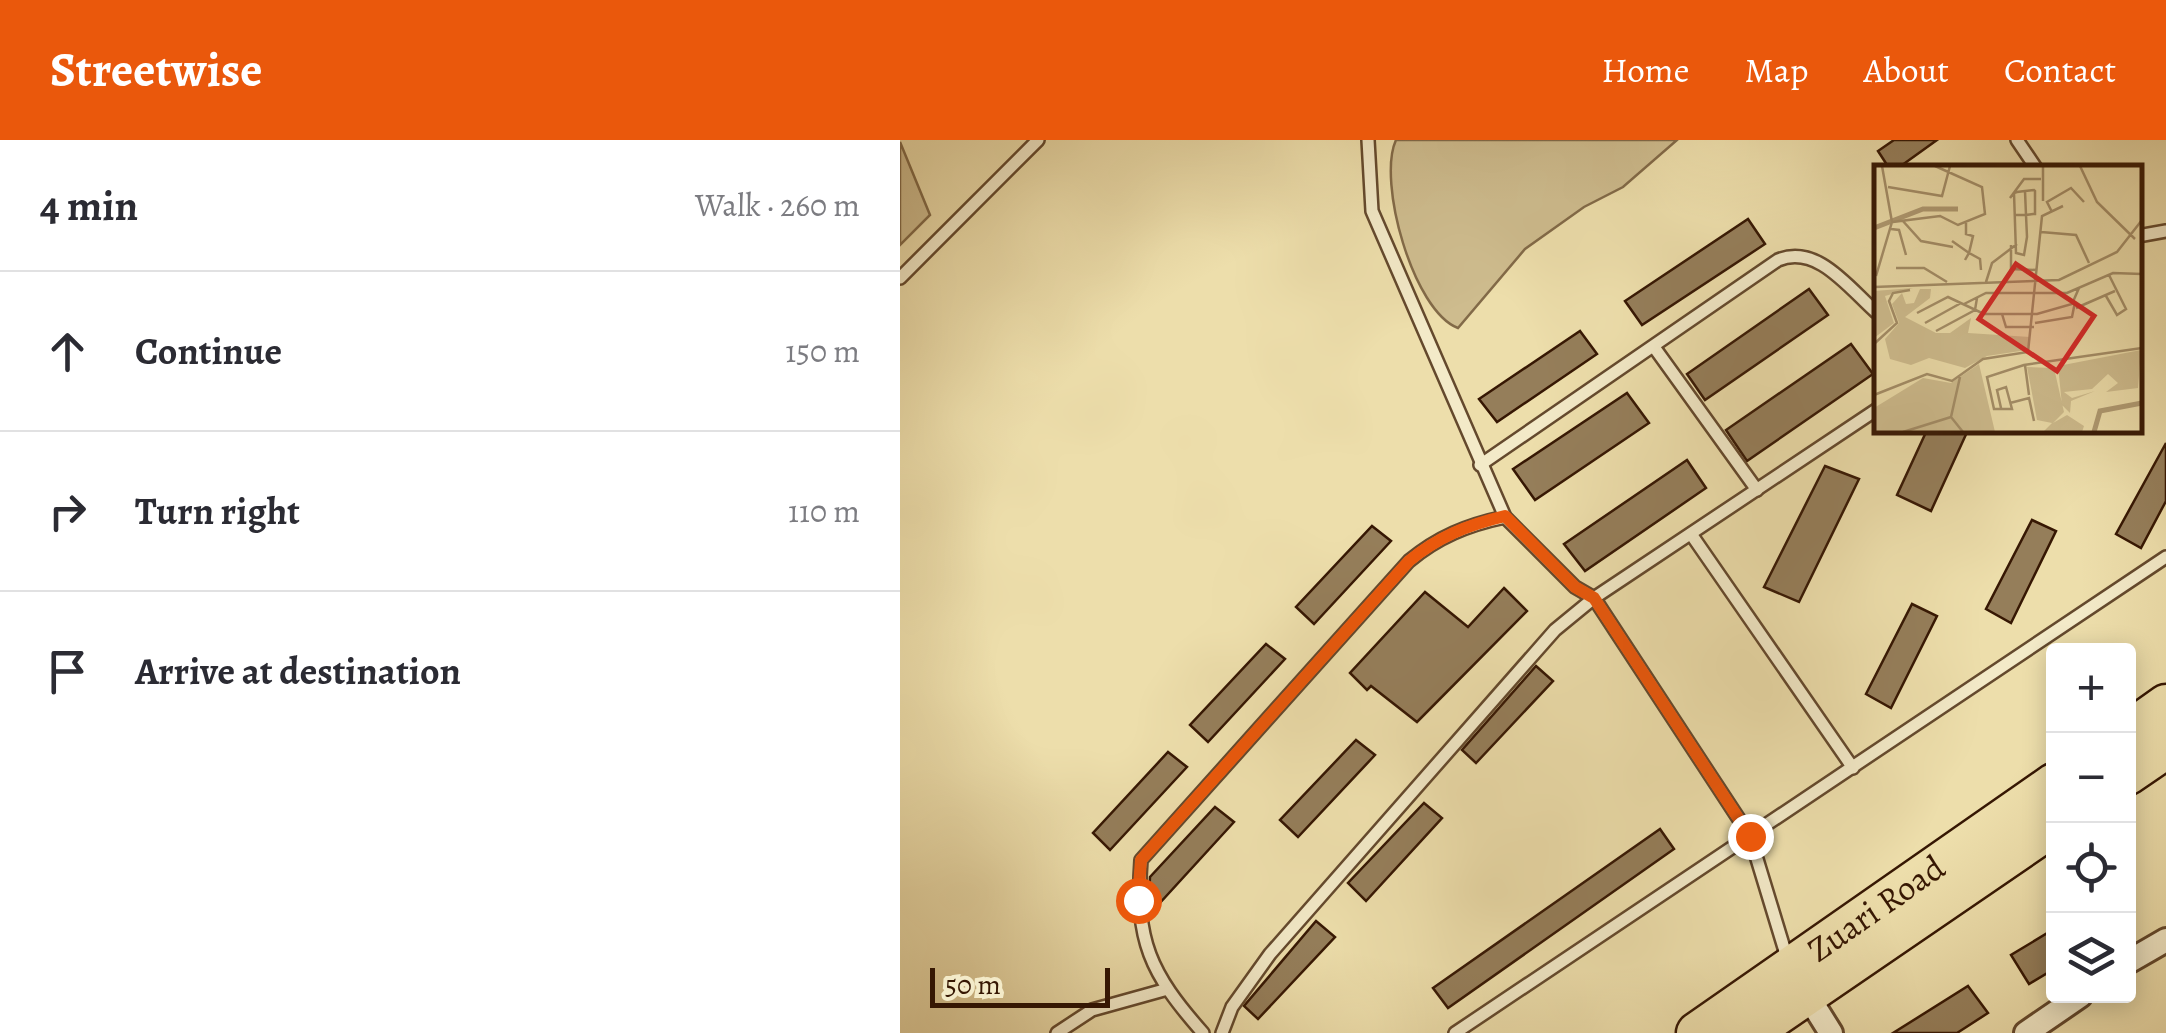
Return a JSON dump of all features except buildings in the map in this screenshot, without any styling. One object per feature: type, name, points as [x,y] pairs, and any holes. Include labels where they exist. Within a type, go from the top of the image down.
[{"type":"highway","points":[[2136,727],[2166,706]]},
{"type":"highway","points":[[2136,769],[2166,748]]},
{"type":"highway","name":"Zuari Road","points":[[1750,1033],[1799,981],[2046,790]]},
{"type":"highway","name":"Zuari Road","points":[[1697,1033],[1799,981],[2046,830]]},
{"type":"street","points":[[2136,957],[2166,940]]},
{"type":"street","points":[[1799,981],[1831,1033]]},
{"type":"street","points":[[2026,1033],[2070,1003]]},
{"type":"lane","points":[[900,278],[1038,140]]},
{"type":"lane","points":[[1368,140],[1372,211],[1505,516],[1575,587],[1594,598],[1750,836],[1799,981]]},
{"type":"lane","points":[[2017,140],[2034,165]]},
{"type":"lane","points":[[2141,235],[2166,230]]},
{"type":"lane","points":[[1480,465],[1778,260],[1796,253],[1816,259],[1874,310]]},
{"type":"lane","points":[[1654,347],[1757,490]]},
{"type":"lane","points":[[1222,1033],[1232,1007],[1270,954],[1555,630],[1594,598],[1874,411]]},
{"type":"lane","points":[[1203,1033],[1164,990],[1144,944],[1138,900],[1141,860],[1409,561],[1433,541],[1505,516]]},
{"type":"lane","points":[[1691,534],[1853,768]]},
{"type":"lane","points":[[1455,1033],[2166,557]]},
{"type":"lane","points":[[1057,1033],[1092,1010],[1164,990]]},
{"type":"shaded area","points":[[1396,140],[1677,140],[1623,187],[1584,207],[1525,249],[1458,328],[1442,317],[1427,297],[1403,243],[1391,184]]},
{"type":"shaded area","points":[[900,142],[930,215],[900,245]]},
{"type":"route","points":[[1138,900],[1141,860],[1409,561],[1433,541],[1505,516],[1575,587],[1594,598],[1750,836]]}]
